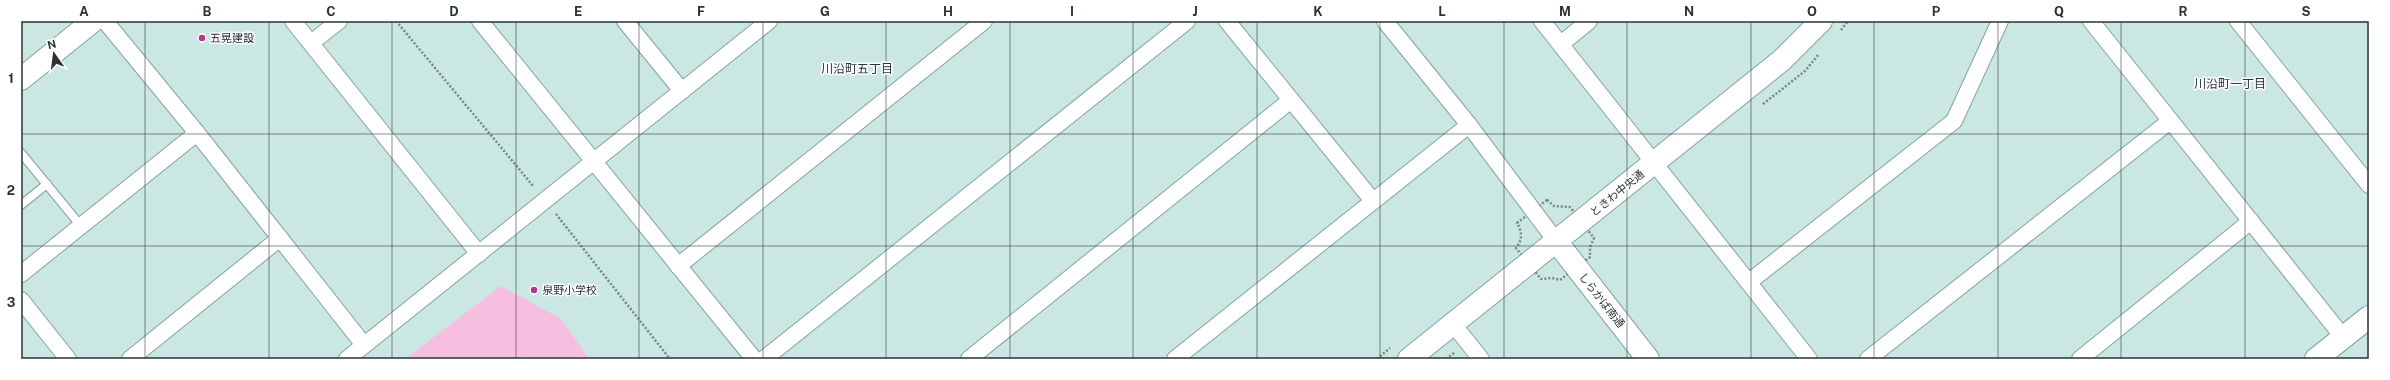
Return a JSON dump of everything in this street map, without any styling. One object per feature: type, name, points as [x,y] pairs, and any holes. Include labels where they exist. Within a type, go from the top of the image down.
[{"type":"street","points":[[21,79],[93,21]]},
{"type":"street","points":[[105,21],[197,133],[364,345]]},
{"type":"street","points":[[293,21],[479,254]]},
{"type":"street","points":[[311,43],[339,21]]},
{"type":"street","points":[[480,21],[754,359]]},
{"type":"street","points":[[625,21],[682,90]]},
{"type":"street","points":[[347,359],[769,21]]},
{"type":"street","points":[[678,266],[984,21]]},
{"type":"street","points":[[764,359],[1187,21]]},
{"type":"street","points":[[1228,21],[1373,201]]},
{"type":"street","points":[[1385,21],[1469,124],[1556,241]]},
{"type":"street","points":[[1542,21],[1809,359]]},
{"type":"street","points":[[1561,44],[1589,21]]},
{"type":"street","name":"ときわ中央通","points":[[1409,359],[1782,60],[1821,21]]},
{"type":"street","points":[[1749,282],[1954,121],[2000,21]]},
{"type":"street","points":[[2091,21],[2343,337]]},
{"type":"street","points":[[2238,21],[2369,185]]},
{"type":"street","points":[[969,359],[1291,100]]},
{"type":"street","points":[[1868,359],[2170,121]]},
{"type":"street","points":[[1175,359],[1469,124]]},
{"type":"street","points":[[21,274],[197,133]]},
{"type":"street","points":[[2080,359],[2251,221]]},
{"type":"street","points":[[130,359],[280,238]]},
{"type":"street","name":"しらかば南通","points":[[1556,241],[1648,359]]},
{"type":"street","points":[[21,300],[68,359]]},
{"type":"street","points":[[2316,359],[2369,316]]},
{"type":"street","points":[[1453,324],[1481,359]]},
{"type":"lane","points":[[21,153],[81,226]]},
{"type":"lane","points":[[21,205],[47,184]]},
{"type":"shaded area","points":[[501,286],[561,319],[589,359],[405,359]]},
{"type":"place","name":"五晃建設","points":[[202,38]]},
{"type":"place","name":"泉野小学校","points":[[534,290]]},
{"type":"district","name":"川沿町五丁目","points":[[857,69]]},
{"type":"district","name":"川沿町一丁目","points":[[2230,84]]}]
